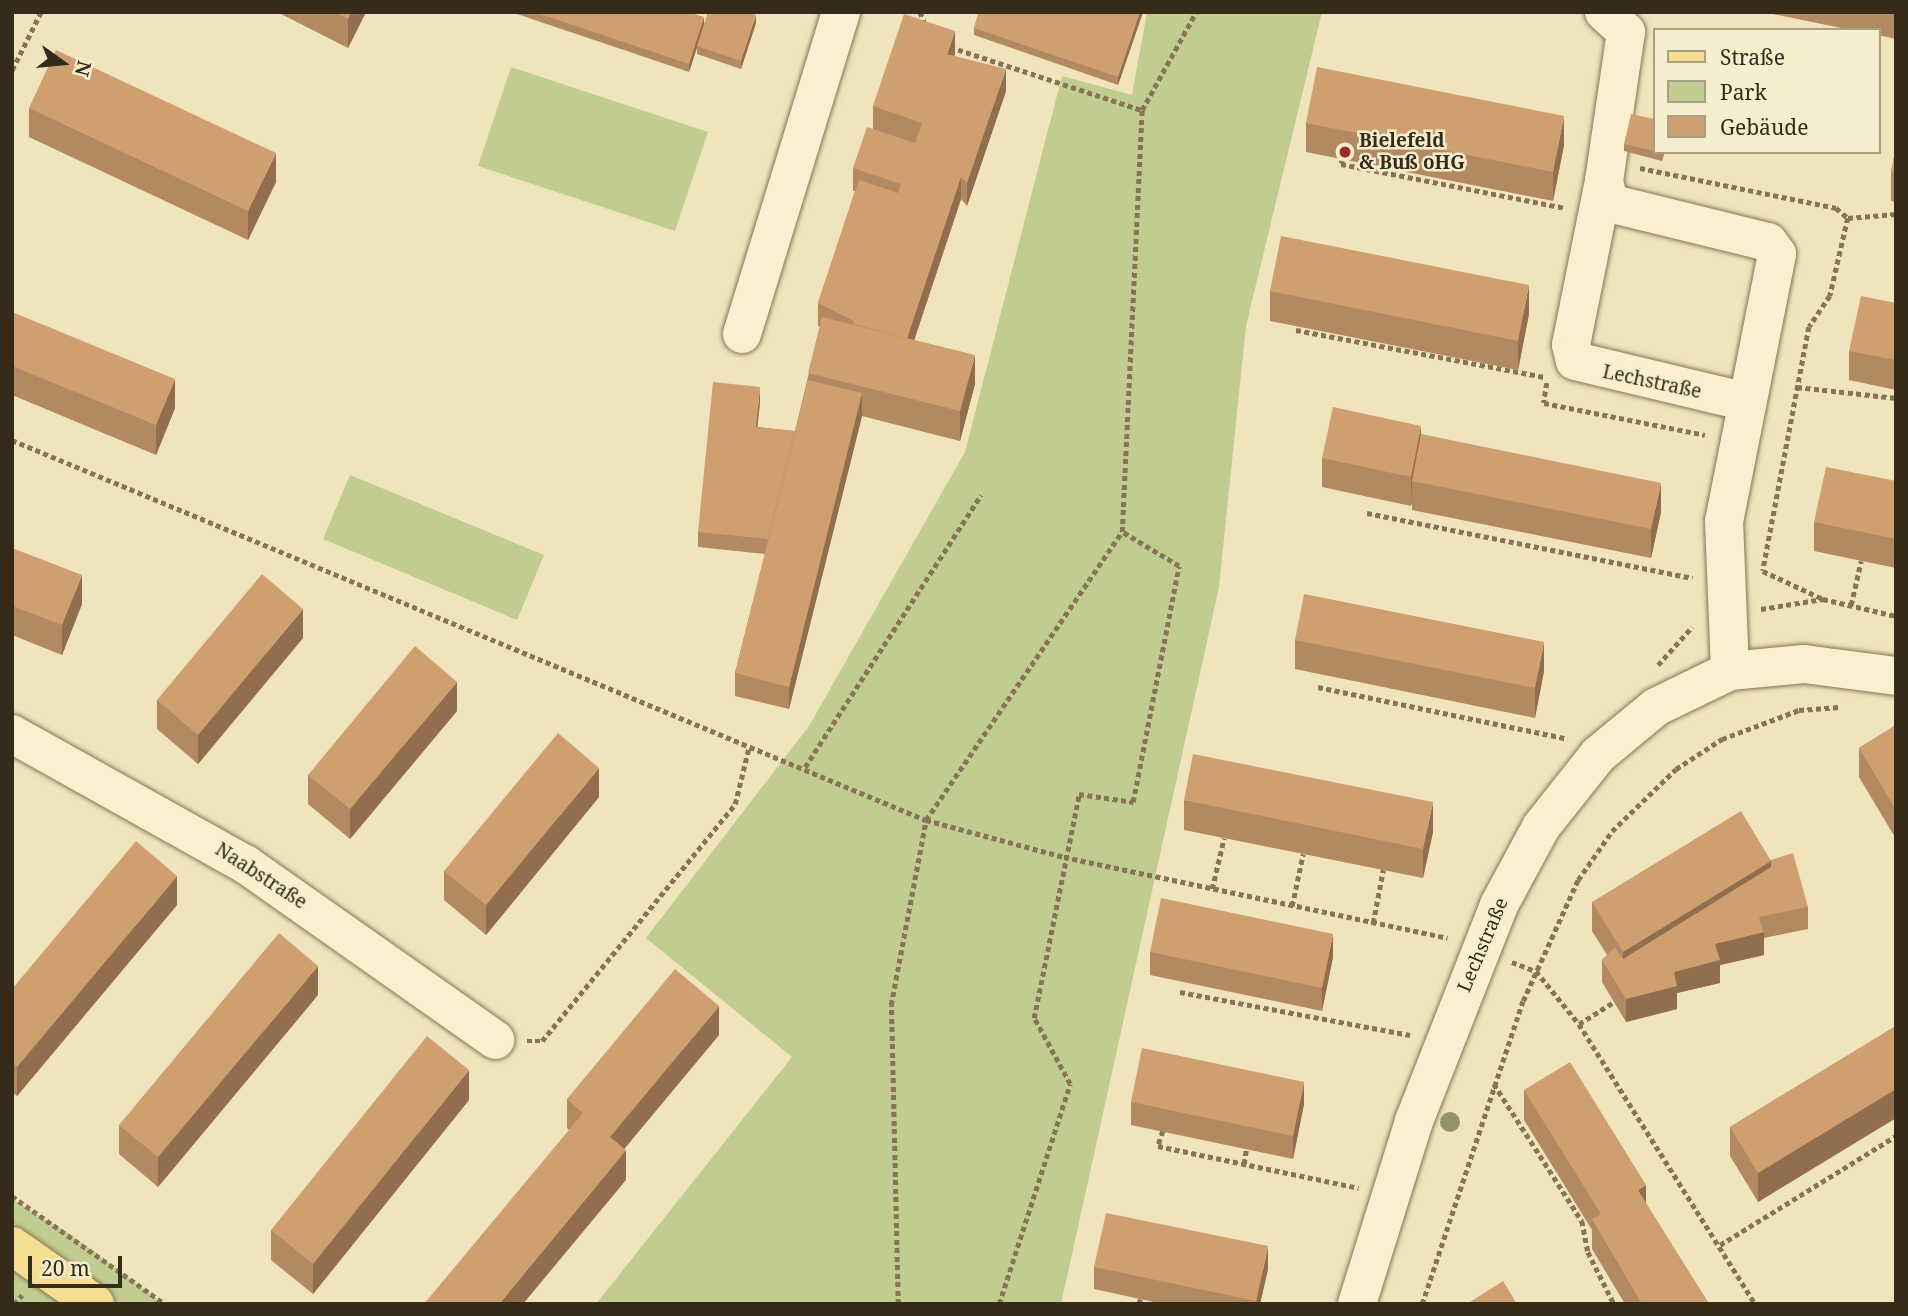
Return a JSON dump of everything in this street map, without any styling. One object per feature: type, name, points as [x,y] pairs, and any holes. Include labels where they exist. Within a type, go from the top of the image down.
[{"type":"main road","points":[[12,1246],[95,1304]]},
{"type":"street","points":[[742,334],[841,12]]},
{"type":"street","name":"Lechstraße","points":[[1604,12],[1626,32],[1605,172],[1571,345],[1575,361],[1747,402]]},
{"type":"street","points":[[1605,172],[1609,204],[1624,211],[1768,242],[1777,254],[1747,402],[1721,555],[1730,671]]},
{"type":"street","name":"Lechstraße","points":[[1357,1304],[1415,1121],[1480,949],[1541,827],[1598,755],[1656,707],[1730,671],[1804,664],[1896,676]]},
{"type":"street","name":"Naabstraße","points":[[12,734],[245,864],[495,1040]]},
{"type":"path","points":[[12,71],[41,12]]},
{"type":"path","points":[[919,12],[929,32]]},
{"type":"path","points":[[898,1304],[891,1005],[926,820],[1122,532],[1142,110],[1196,12]]},
{"type":"path","points":[[934,42],[1142,110]]},
{"type":"path","points":[[1343,160],[1341,164],[1570,209]]},
{"type":"path","points":[[1605,172],[1836,208],[1848,218],[1896,214]]},
{"type":"path","points":[[1823,599],[1763,570],[1809,327],[1830,296],[1848,218]]},
{"type":"path","points":[[1296,330],[1548,377]]},
{"type":"path","points":[[1550,365],[1544,402],[1718,438]]},
{"type":"path","points":[[1797,387],[1896,398]]},
{"type":"path","points":[[1887,396],[1888,388]]},
{"type":"path","points":[[12,440],[749,747],[805,767],[926,820],[1064,857],[1292,905],[1480,949],[1536,971],[1580,1024],[1755,1304]]},
{"type":"path","points":[[805,767],[981,495]]},
{"type":"path","points":[[1367,513],[1700,579],[1701,568]]},
{"type":"path","points":[[999,1304],[1070,1084],[1034,1018],[1064,857],[1079,794],[1133,802],[1179,566],[1122,532]]},
{"type":"path","points":[[1851,605],[1861,561]]},
{"type":"path","points":[[1318,687],[1578,741]]},
{"type":"path","points":[[1424,1302],[1494,1083],[1536,971],[1591,860],[1676,769],[1722,739],[1799,709],[1853,706]]},
{"type":"path","points":[[495,1040],[542,1041],[735,804],[749,747]]},
{"type":"path","points":[[1212,889],[1224,838]]},
{"type":"path","points":[[1292,905],[1303,853]]},
{"type":"path","points":[[1373,923],[1383,870]]},
{"type":"path","points":[[1180,992],[1413,1036]]},
{"type":"path","points":[[1580,1024],[1618,999]]},
{"type":"path","points":[[1494,1083],[1582,1221],[1588,1252],[1614,1304]]},
{"type":"path","points":[[1163,1132],[1158,1146],[1360,1188]]},
{"type":"path","points":[[1720,1245],[1896,1136]]},
{"type":"path","points":[[1244,1164],[1246,1149]]},
{"type":"path","points":[[12,1196],[165,1304]]},
{"type":"green space","points":[[1147,12],[1322,12],[1246,326],[1219,587],[1061,1304],[596,1304],[792,1057],[646,938],[809,726],[965,452],[1062,76],[1132,95]]},
{"type":"green space","points":[[511,67],[708,132],[675,231],[478,166]]},
{"type":"green space","points":[[350,475],[544,555],[517,620],[323,539]]},
{"type":"green space","points":[[12,1199],[71,1235],[164,1304],[12,1304]]},
{"type":"building","points":[[335,12],[351,12],[348,19]]},
{"type":"building","points":[[534,12],[689,12],[704,17],[689,64]]},
{"type":"building","points":[[708,12],[748,12],[756,15],[741,61],[697,46]]},
{"type":"building","points":[[979,12],[1140,12],[1118,77],[974,28]]},
{"type":"building","points":[[904,14],[955,31],[947,54],[1006,69],[967,183],[961,177],[907,338],[853,324],[854,321],[818,303],[859,180],[898,193],[901,184],[853,168],[867,127],[915,143],[922,123],[873,106]]},
{"type":"building","points":[[56,50],[276,153],[248,211],[29,108]]},
{"type":"building","points":[[1317,67],[1564,116],[1553,172],[1306,123]]},
{"type":"building","points":[[1631,114],[1652,119],[1652,151],[1624,144]]},
{"type":"building","points":[[1896,147],[1896,173],[1891,172]]},
{"type":"building","points":[[1281,236],[1529,285],[1518,341],[1270,291]]},
{"type":"building","points":[[1861,296],[1896,303],[1896,360],[1849,351]]},
{"type":"building","points":[[12,312],[175,379],[156,425],[12,366]]},
{"type":"building","points":[[822,317],[975,355],[960,411],[808,373]]},
{"type":"building","points":[[808,380],[862,393],[789,687],[735,673]]},
{"type":"building","points":[[713,382],[760,387],[756,427],[795,431],[768,539],[698,532]]},
{"type":"building","points":[[1333,407],[1421,426],[1411,477],[1322,458]]},
{"type":"building","points":[[1421,434],[1661,483],[1651,529],[1412,481]]},
{"type":"building","points":[[1826,467],[1896,481],[1896,539],[1814,522]]},
{"type":"building","points":[[12,548],[82,575],[62,625],[12,606]]},
{"type":"building","points":[[262,574],[303,609],[198,735],[157,700]]},
{"type":"building","points":[[1304,594],[1544,642],[1535,688],[1295,640]]},
{"type":"building","points":[[415,646],[457,682],[350,809],[308,775]]},
{"type":"building","points":[[1896,725],[1896,810],[1859,748]]},
{"type":"building","points":[[558,733],[599,768],[486,905],[444,871]]},
{"type":"building","points":[[1193,754],[1433,802],[1423,849],[1184,800]]},
{"type":"building","points":[[1741,811],[1771,861],[1623,952],[1592,902]]},
{"type":"building","points":[[136,841],[177,876],[17,1067],[12,1062],[12,989]]},
{"type":"building","points":[[1793,853],[1808,907],[1759,917],[1764,932],[1715,944],[1720,960],[1674,972],[1677,986],[1626,999],[1602,960],[1615,947],[1623,959],[1771,867],[1771,860]]},
{"type":"building","points":[[1161,898],[1333,934],[1322,988],[1150,952]]},
{"type":"building","points":[[279,933],[318,966],[158,1157],[119,1125]]},
{"type":"building","points":[[675,969],[719,1006],[610,1137],[626,1150],[499,1304],[424,1304],[583,1113],[567,1099]]},
{"type":"building","points":[[1896,1026],[1896,1089],[1758,1173],[1730,1127]]},
{"type":"building","points":[[427,1036],[469,1070],[313,1264],[271,1230]]},
{"type":"building","points":[[1142,1048],[1304,1082],[1293,1136],[1131,1102]]},
{"type":"building","points":[[1570,1062],[1646,1185],[1638,1190],[1709,1304],[1642,1304],[1592,1219],[1601,1214],[1524,1090]]},
{"type":"building","points":[[1106,1213],[1268,1246],[1256,1301],[1094,1267]]},
{"type":"building","points":[[1503,1281],[1517,1304],[1467,1304]]},
{"type":"place","name":"Bielefeld & Buß oHG","points":[[1345,152]]}]
